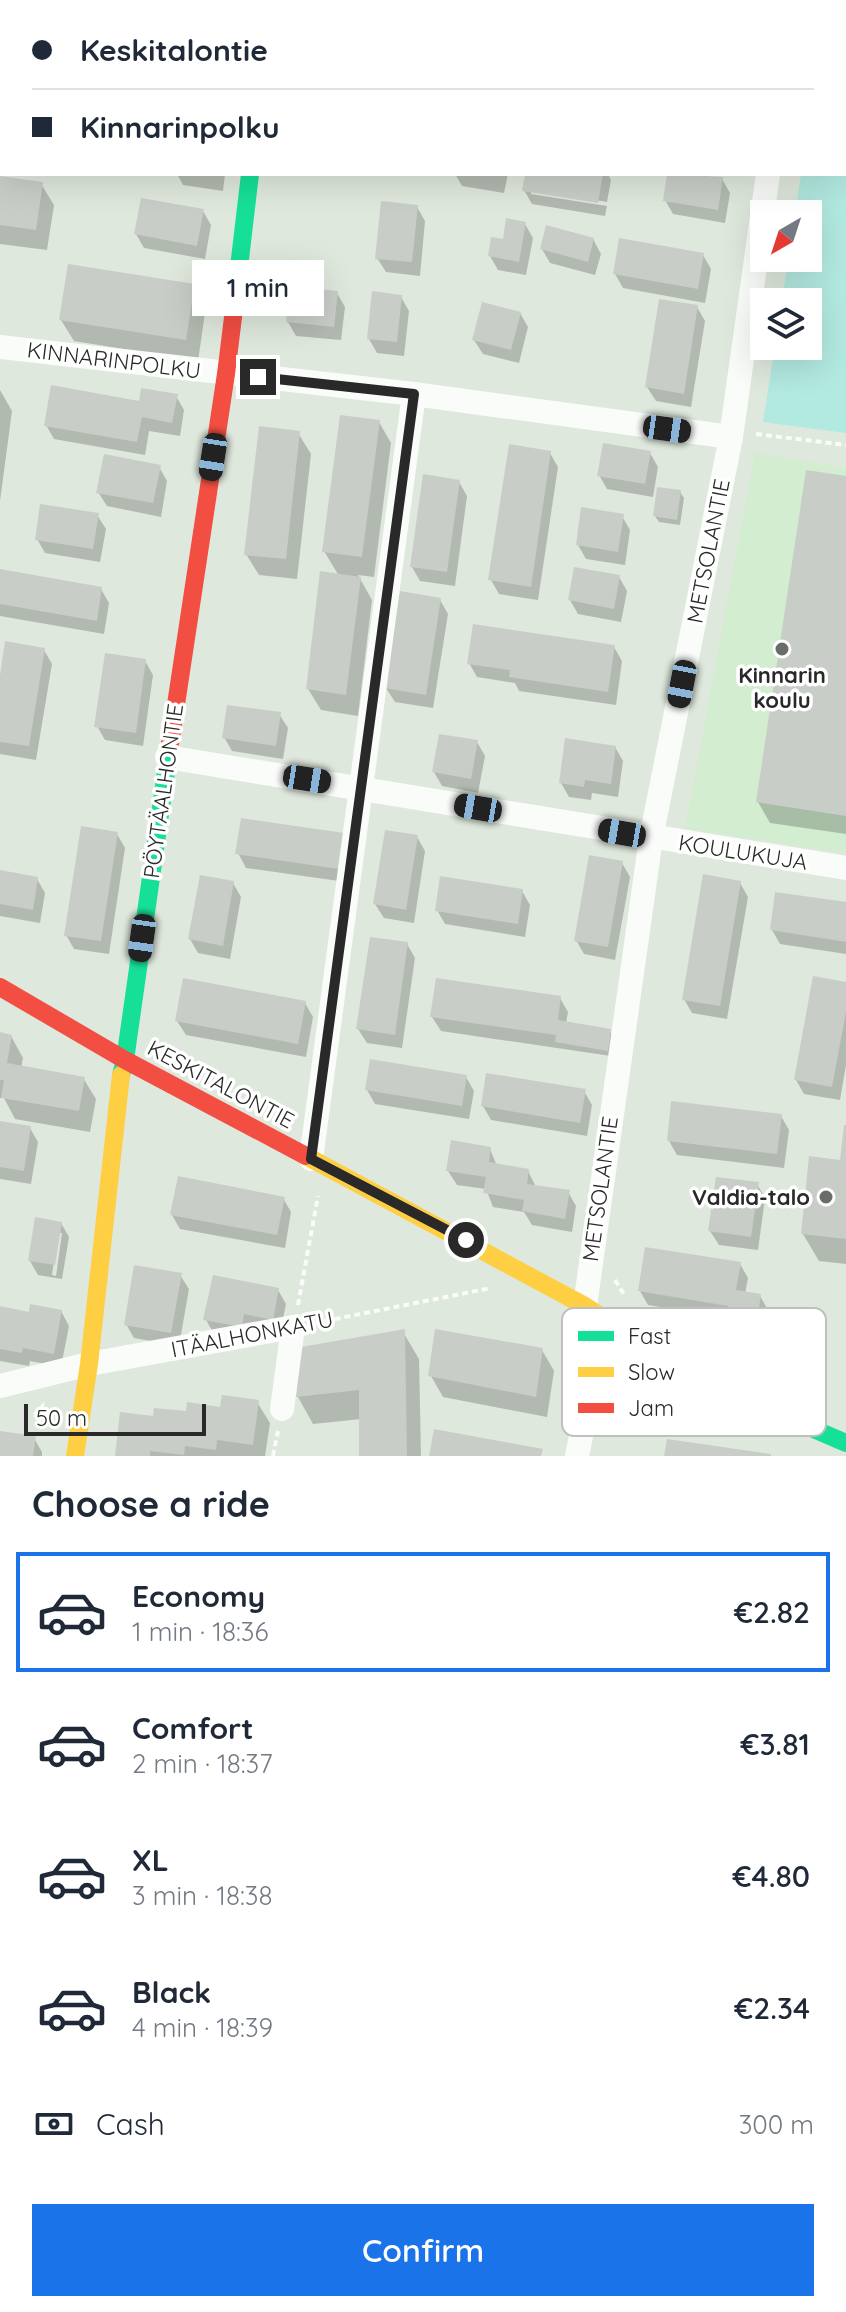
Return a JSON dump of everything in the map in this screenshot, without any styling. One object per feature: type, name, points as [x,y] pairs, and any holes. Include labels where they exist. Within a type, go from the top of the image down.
[{"type":"street","name":"PÖYTÄALHONTIE","points":[[75,1456],[89,1364],[120,1077],[125,1060],[167,757],[226,374],[250,176]]},
{"type":"street","name":"METSOLANTIE","points":[[595,1308],[651,838],[731,437],[768,176]]},
{"type":"street","name":"KINNARINPOLKU","points":[[0,347],[414,394],[731,437]]},
{"type":"street","points":[[311,1159],[414,394]]},
{"type":"street","name":"KOULUKUJA","points":[[167,757],[846,868]]},
{"type":"street","name":"KESKITALONTIE","points":[[0,987],[125,1060],[588,1308]]},
{"type":"street","points":[[282,1409],[293,1327]]},
{"type":"street","name":"ITÄALHONKATU","points":[[0,1386],[89,1364],[293,1327]]},
{"type":"street","name":"KESKITALONTIE","points":[[826,1434],[846,1443]]},
{"type":"street","name":"METSOLANTIE","points":[[577,1456],[580,1436]]},
{"type":"path","points":[[731,437],[747,433],[846,445]]},
{"type":"path","points":[[293,1327],[318,1196]]},
{"type":"path","name":"ITÄALHONKATU","points":[[293,1327],[505,1285]]},
{"type":"shaded area","points":[[801,176],[846,176],[846,433],[763,422],[773,360],[822,360],[822,288],[784,288],[786,272],[822,272],[822,200],[797,200]]},
{"type":"shaded area","name":"Kinnarin koulu","points":[[755,453],[846,468],[846,853],[685,829]]},
{"type":"building","points":[[0,176],[43,182],[36,230],[0,225]]},
{"type":"building","points":[[525,176],[603,176],[598,203],[522,191]]},
{"type":"building","points":[[667,176],[723,177],[718,210],[663,201]]},
{"type":"building","points":[[141,198],[204,209],[197,246],[134,234]]},
{"type":"building","points":[[381,201],[418,205],[412,262],[375,259]]},
{"type":"building","points":[[506,218],[526,222],[519,262],[488,256],[491,237],[503,239]]},
{"type":"building","points":[[546,225],[594,238],[588,262],[540,249]]},
{"type":"building","points":[[619,238],[704,253],[698,289],[613,274]]},
{"type":"building","points":[[68,264],[195,284],[186,340],[59,320]]},
{"type":"building","points":[[289,286],[338,291],[334,327],[286,322]]},
{"type":"building","points":[[372,291],[402,295],[397,342],[367,339]]},
{"type":"building","points":[[659,299],[698,305],[684,394],[645,387]]},
{"type":"building","points":[[482,302],[521,312],[511,350],[472,340]]},
{"type":"building","points":[[51,385],[139,401],[141,388],[178,394],[172,423],[142,417],[137,442],[44,426]]},
{"type":"building","points":[[340,415],[380,420],[362,557],[322,552]]},
{"type":"building","points":[[259,426],[300,431],[286,559],[244,555]]},
{"type":"building","points":[[603,443],[651,451],[645,484],[597,476]]},
{"type":"building","points":[[509,444],[551,451],[531,587],[488,580]]},
{"type":"building","points":[[104,454],[161,465],[153,503],[96,493]]},
{"type":"building","points":[[806,470],[846,476],[846,816],[756,802]]},
{"type":"building","points":[[423,474],[460,480],[447,572],[410,567]]},
{"type":"building","points":[[657,487],[681,490],[677,520],[653,516]]},
{"type":"building","points":[[40,504],[99,513],[93,549],[35,540]]},
{"type":"building","points":[[581,507],[624,514],[618,552],[576,545]]},
{"type":"building","points":[[574,567],[620,575],[614,609],[568,600]]},
{"type":"building","points":[[0,569],[102,587],[97,621],[0,604]]},
{"type":"building","points":[[320,571],[361,577],[346,695],[306,689]]},
{"type":"building","points":[[400,591],[441,598],[426,695],[384,688]]},
{"type":"building","points":[[473,624],[615,645],[608,692],[509,677],[510,670],[467,664]]},
{"type":"building","points":[[5,641],[45,648],[29,746],[0,742],[0,675]]},
{"type":"building","points":[[105,653],[146,659],[136,733],[94,727]]},
{"type":"building","points":[[227,705],[281,712],[276,746],[222,738]]},
{"type":"building","points":[[439,734],[478,740],[471,779],[432,772]]},
{"type":"building","points":[[565,738],[616,746],[611,784],[585,780],[584,787],[559,783]]},
{"type":"building","points":[[241,818],[344,833],[339,869],[235,854]]},
{"type":"building","points":[[81,826],[118,832],[101,941],[64,936]]},
{"type":"building","points":[[385,830],[418,835],[406,910],[373,904]]},
{"type":"building","points":[[589,855],[623,861],[608,947],[574,941]]},
{"type":"building","points":[[0,870],[38,877],[33,910],[0,904]]},
{"type":"building","points":[[703,874],[741,881],[720,1006],[682,1000]]},
{"type":"building","points":[[200,875],[234,881],[223,946],[188,939]]},
{"type":"building","points":[[440,876],[523,889],[518,924],[435,911]]},
{"type":"building","points":[[775,892],[846,902],[846,942],[770,930]]},
{"type":"building","points":[[370,937],[408,942],[395,1035],[356,1029]]},
{"type":"building","points":[[813,976],[846,982],[846,1012],[832,1087],[794,1080]]},
{"type":"building","points":[[183,978],[306,1001],[298,1044],[175,1021]]},
{"type":"building","points":[[436,978],[561,996],[558,1020],[611,1029],[608,1051],[555,1042],[556,1035],[430,1017]]},
{"type":"building","points":[[0,1032],[12,1035],[7,1063],[85,1077],[79,1111],[1,1098],[4,1080],[0,1080]]},
{"type":"building","points":[[370,1059],[467,1075],[462,1106],[365,1090]]},
{"type":"building","points":[[486,1073],[586,1089],[580,1123],[481,1106]]},
{"type":"building","points":[[671,1101],[782,1114],[777,1154],[667,1141]]},
{"type":"building","points":[[0,1121],[31,1126],[24,1171],[0,1167]]},
{"type":"building","name":"Valdia-talo","points":[[844,1125],[846,1239],[801,1234],[809,1156],[840,1160]]},
{"type":"building","points":[[451,1140],[491,1147],[489,1162],[529,1169],[527,1184],[570,1190],[565,1219],[522,1211],[524,1200],[483,1193],[486,1177],[446,1171]]},
{"type":"building","points":[[178,1176],[285,1197],[277,1235],[170,1215]]},
{"type":"building","points":[[716,1177],[759,1182],[751,1237],[708,1231]]},
{"type":"building","points":[[35,1217],[62,1222],[55,1265],[28,1261]]},
{"type":"building","points":[[645,1247],[741,1262],[736,1290],[761,1294],[759,1308],[728,1308],[638,1291]]},
{"type":"building","points":[[134,1265],[182,1273],[171,1333],[124,1325]]},
{"type":"building","points":[[213,1275],[279,1288],[273,1320],[244,1314],[242,1327],[203,1320]]},
{"type":"building","points":[[30,1304],[62,1310],[54,1354],[23,1348],[22,1353],[0,1349],[0,1306],[29,1312]]},
{"type":"building","points":[[405,1329],[407,1456],[359,1456],[359,1390],[296,1397],[301,1347]]},
{"type":"building","points":[[435,1329],[543,1348],[536,1397],[428,1376]]},
{"type":"building","points":[[222,1395],[259,1400],[253,1445],[217,1440],[216,1450],[185,1446],[184,1455],[150,1451],[150,1456],[115,1456],[120,1412],[153,1416],[154,1408],[186,1411],[187,1402],[220,1407]]},
{"type":"building","points":[[434,1429],[543,1449],[541,1456],[429,1456]]},
{"type":"building","points":[[0,1431],[36,1436],[33,1456],[0,1456]]},
{"type":"building","points":[[667,1439],[771,1454],[771,1456],[664,1456]]},
{"type":"traffic: fast","points":[[236,293],[250,176]]},
{"type":"traffic: fast","points":[[121,1075],[170,744]]},
{"type":"traffic: fast","points":[[826,1434],[846,1443]]},
{"type":"traffic: slow","points":[[75,1456],[89,1364],[121,1075]]},
{"type":"traffic: slow","points":[[306,1156],[588,1308]]},
{"type":"traffic: jam","points":[[170,744],[236,293]]},
{"type":"traffic: jam","points":[[0,987],[125,1060],[306,1156]]},
{"type":"place","name":"Kinnarin koulu","points":[[782,649]]},
{"type":"place","name":"Valdia-talo","points":[[826,1197]]},
{"type":"route","points":[[258,377],[414,394],[311,1159],[466,1240]]}]
